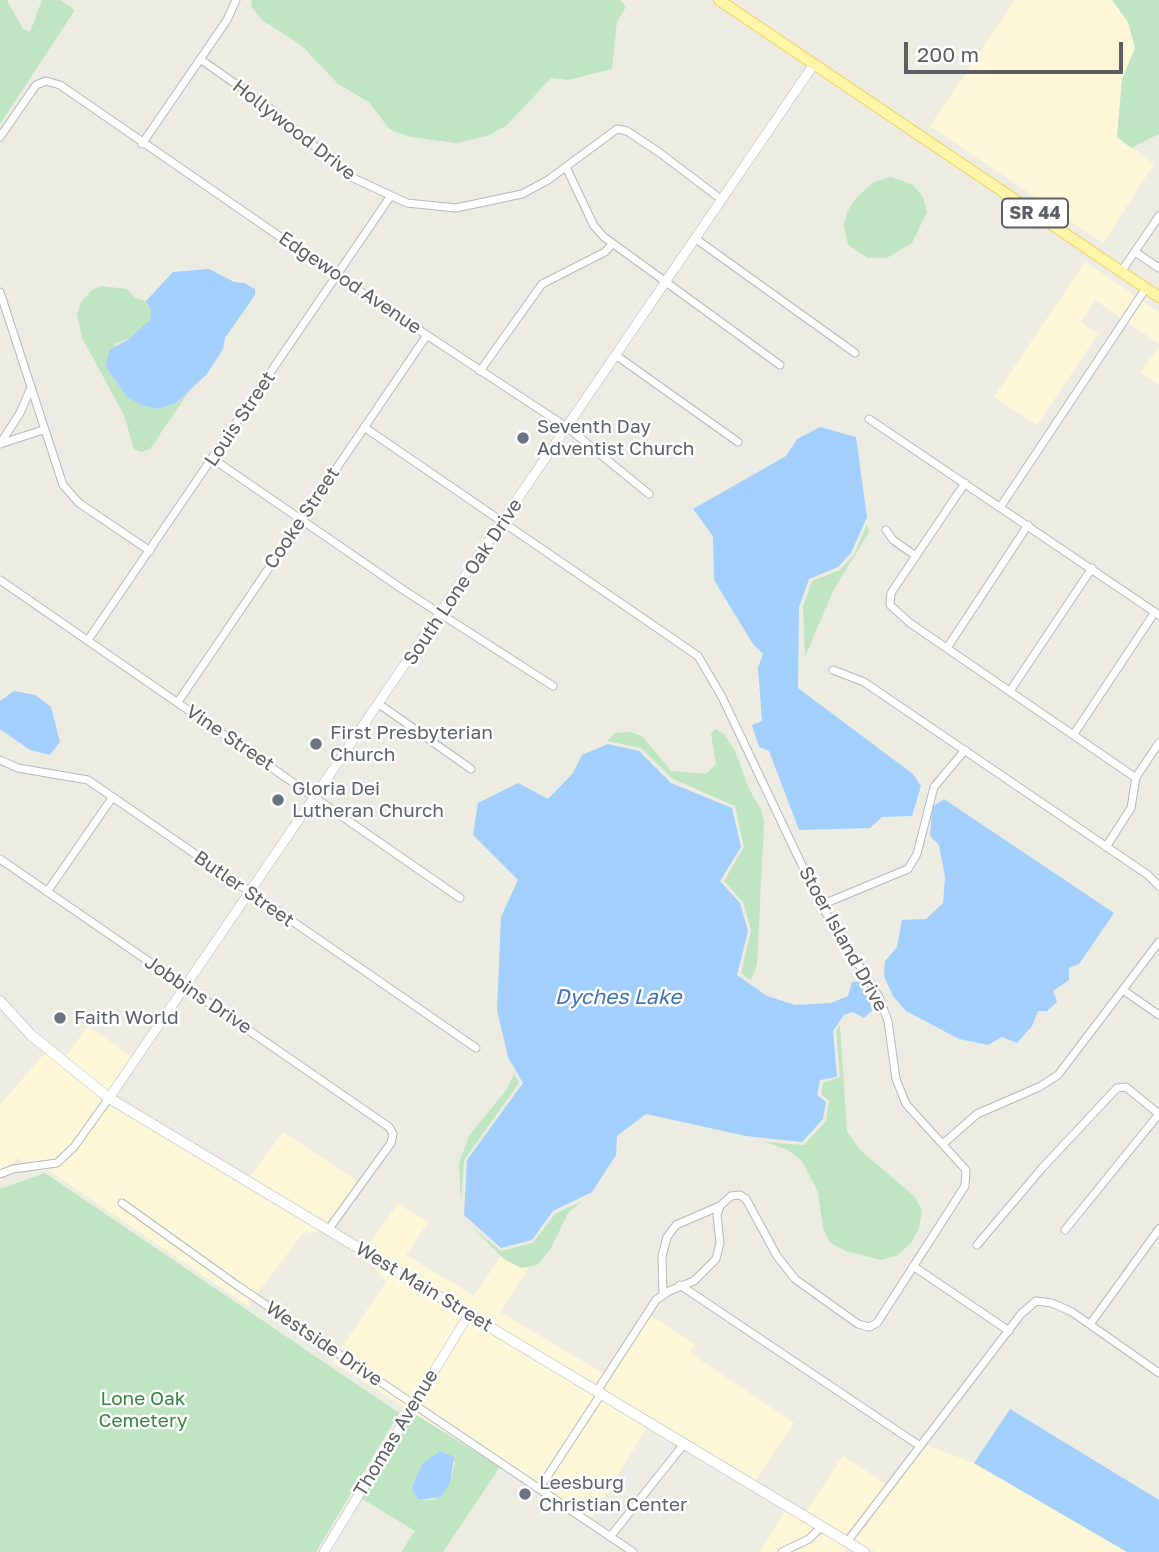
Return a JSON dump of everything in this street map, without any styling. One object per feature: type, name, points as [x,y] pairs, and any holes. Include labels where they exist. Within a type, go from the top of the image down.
[{"type":"main road","name":"SR 44","points":[[719,0],[1159,297]]},
{"type":"main road","name":"West Main Street","points":[[0,1001],[31,1035],[109,1098],[864,1552]]},
{"type":"street","points":[[142,144],[228,20],[236,0]]},
{"type":"street","name":"Hollywood Drive","points":[[200,59],[267,106],[329,160],[365,186],[390,197],[438,208],[473,205],[522,194],[566,167],[617,129],[649,146],[722,200]]},
{"type":"street","name":"South Lone Oak Drive","points":[[109,1098],[814,64]]},
{"type":"street","name":"Edgewood Avenue","points":[[0,137],[32,90],[46,81],[60,85],[337,276],[568,428],[649,494]]},
{"type":"street","points":[[566,167],[594,226],[612,244],[780,365]]},
{"type":"street","name":"Louis Street","points":[[88,640],[390,197]]},
{"type":"street","points":[[1121,272],[1158,219]]},
{"type":"street","points":[[696,239],[855,353]]},
{"type":"street","points":[[480,371],[542,284],[605,251],[612,244]]},
{"type":"street","points":[[1135,252],[1159,268]]},
{"type":"street","points":[[1000,506],[1146,288]]},
{"type":"street","points":[[0,292],[63,485],[73,498],[150,551]]},
{"type":"street","name":"Cooke Street","points":[[178,702],[427,335]]},
{"type":"street","points":[[617,356],[738,442]]},
{"type":"street","points":[[0,444],[14,424],[30,390]]},
{"type":"street","points":[[869,419],[1157,614],[1074,734]]},
{"type":"street","points":[[364,427],[503,523]]},
{"type":"street","points":[[0,444],[43,430]]},
{"type":"street","points":[[213,459],[553,686]]},
{"type":"street","points":[[965,483],[891,593],[890,605],[895,612],[1136,778]]},
{"type":"street","name":"Stoer Island Drive","points":[[503,523],[698,656],[722,697],[821,905],[879,998],[888,1021],[901,1096],[912,1113],[964,1165],[966,1181],[877,1323],[865,1328],[795,1279],[777,1256],[744,1196],[730,1196],[720,1206]]},
{"type":"street","points":[[947,648],[1028,525]]},
{"type":"street","points":[[886,530],[893,540],[916,556]]},
{"type":"street","points":[[1010,691],[1092,568]]},
{"type":"street","name":"Vine Street","points":[[0,580],[460,898]]},
{"type":"street","points":[[834,670],[864,682],[1159,886]]},
{"type":"street","points":[[379,704],[471,769]]},
{"type":"street","points":[[1106,847],[1131,808],[1136,778],[1159,743]]},
{"type":"street","points":[[821,905],[902,875],[908,869],[917,854],[934,787],[965,750]]},
{"type":"street","name":"Butler Street","points":[[0,760],[34,772],[81,777],[476,1048]]},
{"type":"street","points":[[47,892],[112,798]]},
{"type":"street","name":"Jobbins Drive","points":[[0,859],[390,1127],[393,1134],[391,1143],[328,1230]]},
{"type":"street","points":[[944,1143],[977,1114],[1039,1087],[1058,1075],[1159,942]]},
{"type":"street","points":[[1123,990],[1159,1015]]},
{"type":"street","points":[[977,1245],[1069,1138],[1117,1088],[1126,1087],[1159,1114],[1065,1230]]},
{"type":"street","points":[[0,1174],[13,1169],[57,1163],[74,1147],[109,1098]]},
{"type":"street","name":"Westside Drive","points":[[122,1203],[238,1286],[634,1552]]},
{"type":"street","points":[[540,1489],[656,1300],[680,1285],[700,1277],[716,1259],[720,1243],[717,1220],[720,1206]]},
{"type":"street","points":[[663,1294],[662,1256],[667,1237],[676,1225],[720,1206]]},
{"type":"street","points":[[1091,1323],[1159,1230]]},
{"type":"street","points":[[913,1266],[1009,1331]]},
{"type":"street","points":[[680,1285],[920,1446]]},
{"type":"street","points":[[847,1542],[1021,1314],[1037,1300],[1061,1307],[1091,1323],[1159,1373]]},
{"type":"street","name":"Thomas Avenue","points":[[324,1552],[469,1314]]},
{"type":"street","points":[[610,1536],[684,1444]]},
{"type":"street","points":[[782,1552],[809,1539],[822,1526]]},
{"type":"shaded area","points":[[1015,0],[1112,0],[1128,22],[1135,48],[1122,79],[1117,137],[1154,164],[1103,243],[930,126]]},
{"type":"shaded area","points":[[1085,262],[1159,312],[1159,344],[1095,300],[1081,322],[1098,334],[1037,425],[994,397]]},
{"type":"shaded area","points":[[1159,347],[1159,385],[1141,372]]},
{"type":"shaded area","points":[[88,1026],[132,1057],[108,1092],[64,1059]]},
{"type":"shaded area","points":[[45,1053],[109,1103],[321,1231],[303,1233],[248,1306],[48,1170],[41,1171],[17,1158],[0,1182],[0,1105]]},
{"type":"shaded area","points":[[283,1132],[362,1184],[334,1228],[249,1178]]},
{"type":"shaded area","points":[[398,1204],[428,1222],[406,1255],[474,1296],[501,1256],[521,1268],[529,1267],[500,1312],[606,1375],[649,1314],[695,1344],[690,1353],[794,1423],[755,1481],[366,1248]]},
{"type":"shaded area","points":[[367,1258],[463,1316],[406,1408],[332,1362],[386,1282]]},
{"type":"shaded area","points":[[470,1319],[647,1427],[588,1524],[544,1492],[412,1412]]},
{"type":"shaded area","points":[[925,1445],[974,1463],[1127,1552],[876,1552],[806,1512],[843,1456],[892,1488]]},
{"type":"shaded area","points":[[786,1510],[848,1547],[845,1552],[760,1552]]},
{"type":"green space","points":[[0,0],[7,0],[23,29],[30,32],[42,0],[60,0],[75,10],[0,124]]},
{"type":"green space","points":[[252,0],[620,0],[626,7],[617,21],[612,69],[568,80],[551,78],[506,126],[487,136],[456,143],[410,137],[389,129],[370,103],[337,83],[302,46],[262,20],[251,7]]},
{"type":"green space","points":[[1112,0],[1159,0],[1159,134],[1131,148],[1117,137],[1122,79],[1135,48],[1128,22]]},
{"type":"green space","points":[[891,177],[913,185],[923,197],[927,212],[912,243],[887,258],[868,258],[848,245],[844,226],[847,212],[857,197],[874,182]]},
{"type":"green space","points":[[101,286],[127,289],[135,298],[146,301],[151,310],[150,320],[145,327],[129,339],[116,343],[106,367],[127,397],[141,405],[158,409],[176,403],[190,390],[150,449],[141,452],[134,449],[124,415],[82,338],[77,314],[81,302],[92,290]]},
{"type":"green space","points":[[867,524],[869,532],[833,591],[805,657],[803,607],[812,581],[840,570],[854,555]]},
{"type":"green space","points":[[715,729],[724,734],[735,751],[749,789],[761,809],[764,823],[757,965],[751,980],[741,973],[751,930],[743,902],[724,881],[744,847],[735,806],[673,779],[641,748],[607,741],[615,733],[631,732],[643,737],[671,771],[706,774],[716,764],[711,734]]},
{"type":"green space","points":[[840,1025],[847,1131],[860,1150],[914,1196],[922,1210],[919,1228],[911,1243],[898,1255],[881,1260],[846,1251],[830,1243],[823,1228],[818,1192],[802,1161],[788,1150],[765,1142],[804,1145],[826,1121],[829,1101],[821,1094],[823,1083],[840,1077],[836,1031]]},
{"type":"green space","points":[[514,1074],[519,1083],[464,1160],[461,1203],[459,1163],[469,1136],[507,1089]]},
{"type":"green space","name":"Lone Oak Cemetery","points":[[45,1173],[399,1413],[316,1552],[0,1552],[0,1189]]},
{"type":"green space","points":[[582,1201],[568,1213],[550,1250],[537,1265],[521,1268],[504,1259],[473,1228],[501,1251],[533,1243],[555,1214]]},
{"type":"green space","points":[[413,1413],[500,1467],[443,1552],[401,1552],[415,1531],[361,1498]],"holes":[[[455,1462],[450,1483],[434,1500],[418,1500],[412,1488],[423,1463]]]},
{"type":"water","points":[[209,269],[255,289],[255,295],[225,338],[223,349],[207,374],[176,403],[158,409],[141,405],[127,397],[106,367],[109,350],[129,339],[150,320],[151,310],[146,301],[173,272]]},
{"type":"water","points":[[820,427],[856,437],[867,517],[851,553],[838,567],[809,579],[799,607],[798,688],[913,774],[921,786],[912,816],[882,817],[870,828],[799,830],[769,751],[759,747],[752,725],[762,721],[758,668],[763,654],[753,644],[714,580],[713,536],[693,509],[786,456],[797,439]]},
{"type":"water","points":[[14,691],[35,695],[51,707],[60,742],[50,755],[30,750],[0,729],[0,701]]},
{"type":"water","name":"Dyches Lake","points":[[608,744],[639,751],[671,783],[732,808],[741,847],[720,881],[740,903],[748,931],[737,975],[767,996],[795,1005],[831,1003],[848,996],[852,982],[861,981],[873,1010],[864,1018],[853,1012],[844,1015],[833,1031],[837,1077],[820,1080],[817,1095],[826,1102],[823,1119],[802,1142],[746,1136],[646,1114],[617,1136],[616,1155],[592,1192],[553,1211],[532,1240],[501,1248],[464,1215],[467,1160],[523,1083],[508,1057],[497,1010],[501,917],[518,880],[473,835],[478,803],[518,783],[548,799],[573,773],[582,755]]},
{"type":"water","points":[[944,799],[1114,913],[1079,964],[1069,968],[1069,980],[1053,991],[1057,1002],[1047,1011],[1038,1011],[1032,1026],[1017,1043],[1002,1037],[988,1045],[959,1039],[906,1011],[893,996],[884,976],[885,961],[897,947],[902,920],[926,919],[943,903],[945,877],[939,845],[930,836],[932,807]]},
{"type":"water","points":[[1010,1409],[1159,1500],[1159,1552],[1127,1552],[974,1463]]},
{"type":"water","points":[[440,1451],[454,1457],[450,1483],[441,1497],[418,1500],[412,1488],[416,1477],[423,1463]]},
{"type":"place","name":"Seventh Day Adventist Church","points":[[523,438]]},
{"type":"place","name":"First Presbyterian Church","points":[[316,744]]},
{"type":"place","name":"Gloria Dei Lutheran Church","points":[[278,800]]},
{"type":"place","name":"Faith World","points":[[60,1018]]},
{"type":"place","name":"Leesburg Christian Center","points":[[525,1494]]}]
